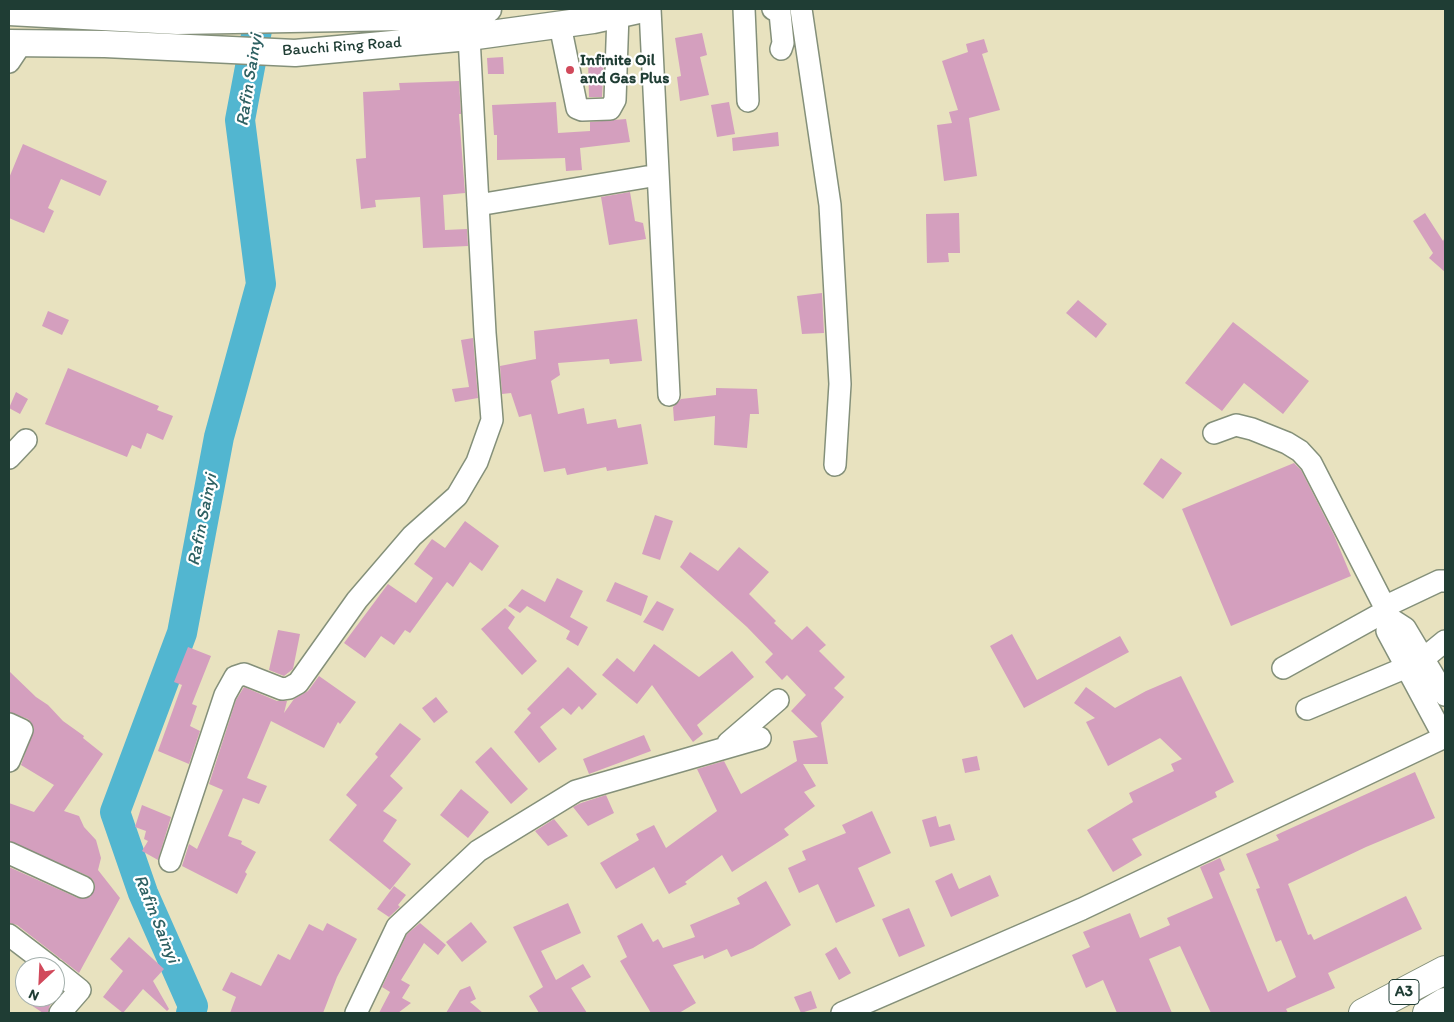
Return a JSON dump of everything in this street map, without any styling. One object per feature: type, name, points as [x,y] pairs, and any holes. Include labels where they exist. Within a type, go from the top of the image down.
[{"type":"highway","name":"A3","points":[[1362,1013],[1445,970]]},
{"type":"highway","name":"A3","points":[[1427,1013],[1445,1002]]},
{"type":"main road","name":"Bauchi Ring Road","points":[[9,12],[148,14],[177,21],[403,17],[488,9]]},
{"type":"main road","name":"Bauchi Ring Road","points":[[13,49],[105,44],[295,52],[469,37],[560,26],[643,9]]},
{"type":"street","points":[[650,9],[669,395]]},
{"type":"street","points":[[744,9],[748,101]]},
{"type":"street","points":[[773,9],[780,13],[783,43],[781,49]]},
{"type":"street","points":[[801,9],[830,205],[840,384],[835,465]]},
{"type":"street","points":[[560,26],[577,108],[582,110],[610,109],[615,100],[618,14]]},
{"type":"street","points":[[170,861],[225,695],[234,677],[244,674],[282,689],[289,688],[298,683],[357,600],[412,536],[457,496],[477,462],[492,420],[469,37]]},
{"type":"street","points":[[478,205],[658,175]]},
{"type":"street","points":[[842,1013],[1082,909],[1445,737],[1415,663],[1405,628],[1387,612],[1311,463],[1300,451],[1287,444],[1236,425],[1214,433]]},
{"type":"street","points":[[9,458],[26,440]]},
{"type":"street","points":[[1283,668],[1387,612],[1439,580],[1445,581]]},
{"type":"street","points":[[1307,709],[1415,663],[1445,641]]},
{"type":"street","points":[[1415,663],[1445,695]]},
{"type":"street","points":[[724,747],[778,700]]},
{"type":"street","points":[[9,724],[22,730],[9,761]]},
{"type":"street","points":[[356,1013],[397,927],[478,851],[576,791],[760,738]]},
{"type":"street","points":[[9,853],[83,887]]},
{"type":"street","points":[[9,935],[38,957]]},
{"type":"street","points":[[60,1013],[80,990],[65,978]]},
{"type":"building","points":[[702,33],[707,55],[700,57],[709,95],[680,101],[677,77],[681,76],[675,38]]},
{"type":"building","points":[[984,39],[988,52],[982,54],[1000,110],[969,118],[977,176],[944,181],[937,125],[952,123],[949,112],[958,110],[942,61],[968,52],[966,44]]},
{"type":"building","points":[[503,57],[504,74],[488,74],[487,58]]},
{"type":"building","points":[[588,59],[604,59],[602,97],[589,97]]},
{"type":"building","points":[[459,81],[461,114],[459,114],[465,193],[443,195],[445,230],[467,229],[468,246],[423,248],[420,197],[375,200],[376,207],[361,209],[356,159],[366,158],[363,92],[400,90],[399,83]]},
{"type":"building","points":[[556,102],[558,133],[590,131],[590,122],[626,119],[630,142],[580,148],[582,170],[566,171],[565,158],[497,160],[497,135],[494,135],[492,105]]},
{"type":"building","points":[[729,102],[735,134],[717,137],[711,105]]},
{"type":"building","points":[[778,132],[779,146],[733,151],[732,138]]},
{"type":"building","points":[[23,144],[107,181],[100,196],[61,179],[48,208],[54,211],[44,233],[9,218],[9,178]]},
{"type":"building","points":[[630,192],[635,221],[643,223],[646,239],[609,245],[601,197]]},
{"type":"building","points":[[959,213],[960,253],[948,253],[949,262],[927,263],[926,214]]},
{"type":"building","points":[[1425,213],[1443,241],[1445,237],[1445,272],[1429,258],[1433,253],[1413,221]]},
{"type":"building","points":[[822,293],[824,333],[802,334],[797,296]]},
{"type":"building","points":[[1078,300],[1107,324],[1096,338],[1066,313]]},
{"type":"building","points":[[48,311],[69,320],[62,335],[42,326]]},
{"type":"building","points":[[637,319],[642,361],[610,364],[609,359],[558,363],[560,375],[551,381],[558,414],[584,408],[587,424],[616,419],[618,428],[641,424],[648,464],[607,471],[606,467],[567,475],[565,468],[544,472],[531,414],[519,417],[511,393],[502,394],[500,366],[536,359],[534,331]]},
{"type":"building","points":[[1233,322],[1309,381],[1283,414],[1244,383],[1222,411],[1185,383]]},
{"type":"building","points":[[473,338],[478,398],[455,402],[452,389],[469,387],[461,340]]},
{"type":"building","points":[[68,368],[159,406],[157,410],[173,416],[163,440],[147,433],[141,449],[132,445],[127,457],[45,424]]},
{"type":"building","points":[[716,388],[757,389],[759,414],[750,414],[747,448],[714,445],[715,416],[674,421],[673,407],[681,399],[716,395]]},
{"type":"building","points":[[16,392],[28,399],[20,414],[9,408]]},
{"type":"building","points":[[1161,458],[1182,473],[1163,499],[1143,484]]},
{"type":"building","points":[[1294,463],[1301,470],[1334,535],[1351,576],[1231,626],[1182,509]]},
{"type":"building","points":[[655,515],[673,521],[660,560],[642,554]]},
{"type":"building","points":[[465,521],[499,546],[482,571],[470,562],[453,587],[447,582],[410,633],[405,630],[394,645],[381,636],[365,658],[344,643],[388,584],[416,603],[433,578],[414,564],[432,539],[445,548]]},
{"type":"building","points":[[739,547],[769,572],[749,594],[776,621],[774,623],[792,640],[807,626],[826,645],[819,651],[845,677],[834,688],[844,697],[821,723],[828,764],[803,764],[816,786],[804,792],[815,806],[784,829],[789,835],[732,872],[722,855],[685,882],[687,884],[669,894],[654,867],[616,889],[600,863],[639,840],[636,834],[654,825],[666,848],[717,811],[697,769],[724,761],[741,794],[797,761],[793,741],[818,737],[791,711],[806,695],[787,675],[782,680],[765,662],[773,654],[747,627],[680,567],[690,552],[718,571]]},
{"type":"building","points":[[557,578],[583,591],[570,617],[588,627],[578,646],[566,639],[570,631],[527,606],[520,613],[508,606],[522,589],[545,602]]},
{"type":"building","points":[[615,582],[648,596],[641,616],[606,601]]},
{"type":"building","points":[[657,601],[674,609],[663,631],[643,622]]},
{"type":"building","points":[[505,608],[515,617],[508,628],[537,661],[522,675],[481,629]]},
{"type":"building","points":[[278,630],[300,634],[293,669],[284,676],[269,670]]},
{"type":"building","points":[[1012,634],[1037,680],[1120,636],[1129,652],[1024,708],[990,646]]},
{"type":"building","points":[[654,644],[699,677],[732,651],[754,677],[697,725],[703,734],[693,742],[652,685],[637,704],[602,675],[617,658],[634,672]]},
{"type":"building","points":[[188,647],[211,656],[192,704],[197,706],[190,726],[200,731],[189,764],[158,751],[182,685],[174,682]]},
{"type":"building","points":[[568,667],[597,694],[582,710],[579,706],[571,715],[563,708],[540,727],[557,749],[539,763],[514,732],[531,713],[527,709]]},
{"type":"building","points":[[9,671],[36,697],[48,705],[63,721],[84,736],[83,738],[103,754],[64,811],[79,816],[84,827],[96,840],[101,858],[98,870],[120,898],[79,973],[65,962],[65,957],[58,957],[17,925],[9,923],[9,867],[78,898],[90,897],[95,886],[93,880],[88,876],[9,841],[9,803],[34,812],[54,785],[21,765],[34,728],[28,719],[9,712]]},
{"type":"building","points":[[319,676],[356,702],[340,724],[338,722],[324,748],[271,721],[247,778],[267,786],[259,804],[243,798],[228,836],[242,841],[241,844],[256,852],[245,872],[247,874],[237,894],[182,866],[189,844],[197,849],[223,790],[209,784],[236,700],[244,687],[277,701],[287,701],[284,713],[294,699],[308,691]]},
{"type":"building","points":[[1181,676],[1234,782],[1215,792],[1217,797],[1132,839],[1142,855],[1113,872],[1087,830],[1133,802],[1129,793],[1174,771],[1171,764],[1182,759],[1160,738],[1108,766],[1086,722],[1095,718],[1074,703],[1086,687],[1115,708],[1146,691]]},
{"type":"building","points":[[436,697],[448,712],[434,723],[422,708]]},
{"type":"building","points":[[400,723],[421,739],[390,776],[403,788],[383,811],[397,820],[383,841],[411,864],[390,890],[329,840],[357,805],[346,795],[378,757],[375,754]]},
{"type":"building","points":[[644,735],[651,751],[589,774],[583,759]]},
{"type":"building","points":[[491,747],[528,789],[511,804],[475,762]]},
{"type":"building","points":[[977,756],[980,770],[965,773],[962,759]]},
{"type":"building","points":[[1415,772],[1435,818],[1366,847],[1288,884],[1308,935],[1311,934],[1314,940],[1406,896],[1422,929],[1328,973],[1335,988],[1286,1009],[1288,1013],[1211,1013],[1180,946],[1149,959],[1172,1013],[1117,1013],[1103,980],[1086,988],[1072,955],[1090,947],[1083,932],[1130,913],[1140,938],[1170,925],[1167,918],[1213,898],[1200,867],[1220,858],[1225,870],[1219,873],[1268,992],[1296,977],[1281,940],[1276,942],[1256,889],[1260,888],[1246,854],[1279,840],[1276,835]]},
{"type":"building","points":[[461,789],[489,812],[468,838],[440,815]]},
{"type":"building","points":[[606,795],[614,813],[588,826],[573,807]]},
{"type":"building","points":[[142,805],[171,817],[158,860],[142,851],[148,841],[144,839],[146,831],[135,827]]},
{"type":"building","points":[[872,811],[891,853],[858,868],[875,906],[836,923],[818,884],[799,893],[788,868],[806,860],[802,851],[846,833],[842,825]]},
{"type":"building","points":[[936,816],[939,827],[950,824],[955,840],[930,847],[922,820]]},
{"type":"building","points":[[554,819],[568,836],[548,846],[535,831]]},
{"type":"building","points":[[952,873],[959,889],[990,875],[999,896],[951,917],[935,881]]},
{"type":"building","points":[[766,881],[791,925],[753,948],[731,957],[727,949],[704,959],[703,955],[673,965],[696,1003],[679,1013],[651,1013],[620,961],[627,957],[617,936],[642,923],[653,942],[658,939],[663,948],[695,937],[690,925],[740,904],[737,898]]},
{"type":"building","points":[[394,886],[406,895],[398,905],[400,907],[389,917],[377,909]]},
{"type":"building","points":[[568,903],[581,933],[541,951],[556,980],[583,964],[591,977],[571,988],[587,1013],[539,1013],[529,996],[543,987],[513,927]]},
{"type":"building","points":[[909,908],[925,946],[899,957],[882,919]]},
{"type":"building","points":[[471,922],[487,942],[462,962],[446,942]]},
{"type":"building","points":[[327,923],[357,939],[337,977],[323,1013],[230,1013],[236,997],[222,990],[231,972],[261,986],[278,954],[290,960],[309,924],[323,931]]},
{"type":"building","points":[[420,923],[446,945],[438,955],[424,943],[401,980],[410,985],[402,998],[411,1003],[398,1013],[379,1013],[390,992],[382,987],[407,934]]},
{"type":"building","points":[[129,937],[164,969],[153,981],[169,1009],[167,1011],[143,989],[123,1013],[103,997],[123,971],[110,959]]},
{"type":"building","points":[[836,947],[851,973],[839,980],[825,954]]},
{"type":"building","points":[[470,986],[476,999],[470,1002],[483,1013],[446,1013],[460,990]]},
{"type":"building","points":[[811,991],[817,1008],[801,1013],[794,997]]},
{"type":"building","points":[[34,1007],[50,1007],[48,1013],[43,1013]]},
{"type":"waterway","name":"Rafin Sainyi","points":[[191,1013],[193,1006],[143,893],[115,812],[182,633],[219,437],[261,284],[240,120],[261,9]]},
{"type":"place","name":"Infinite Oil and Gas Plus","points":[[570,70]]}]
